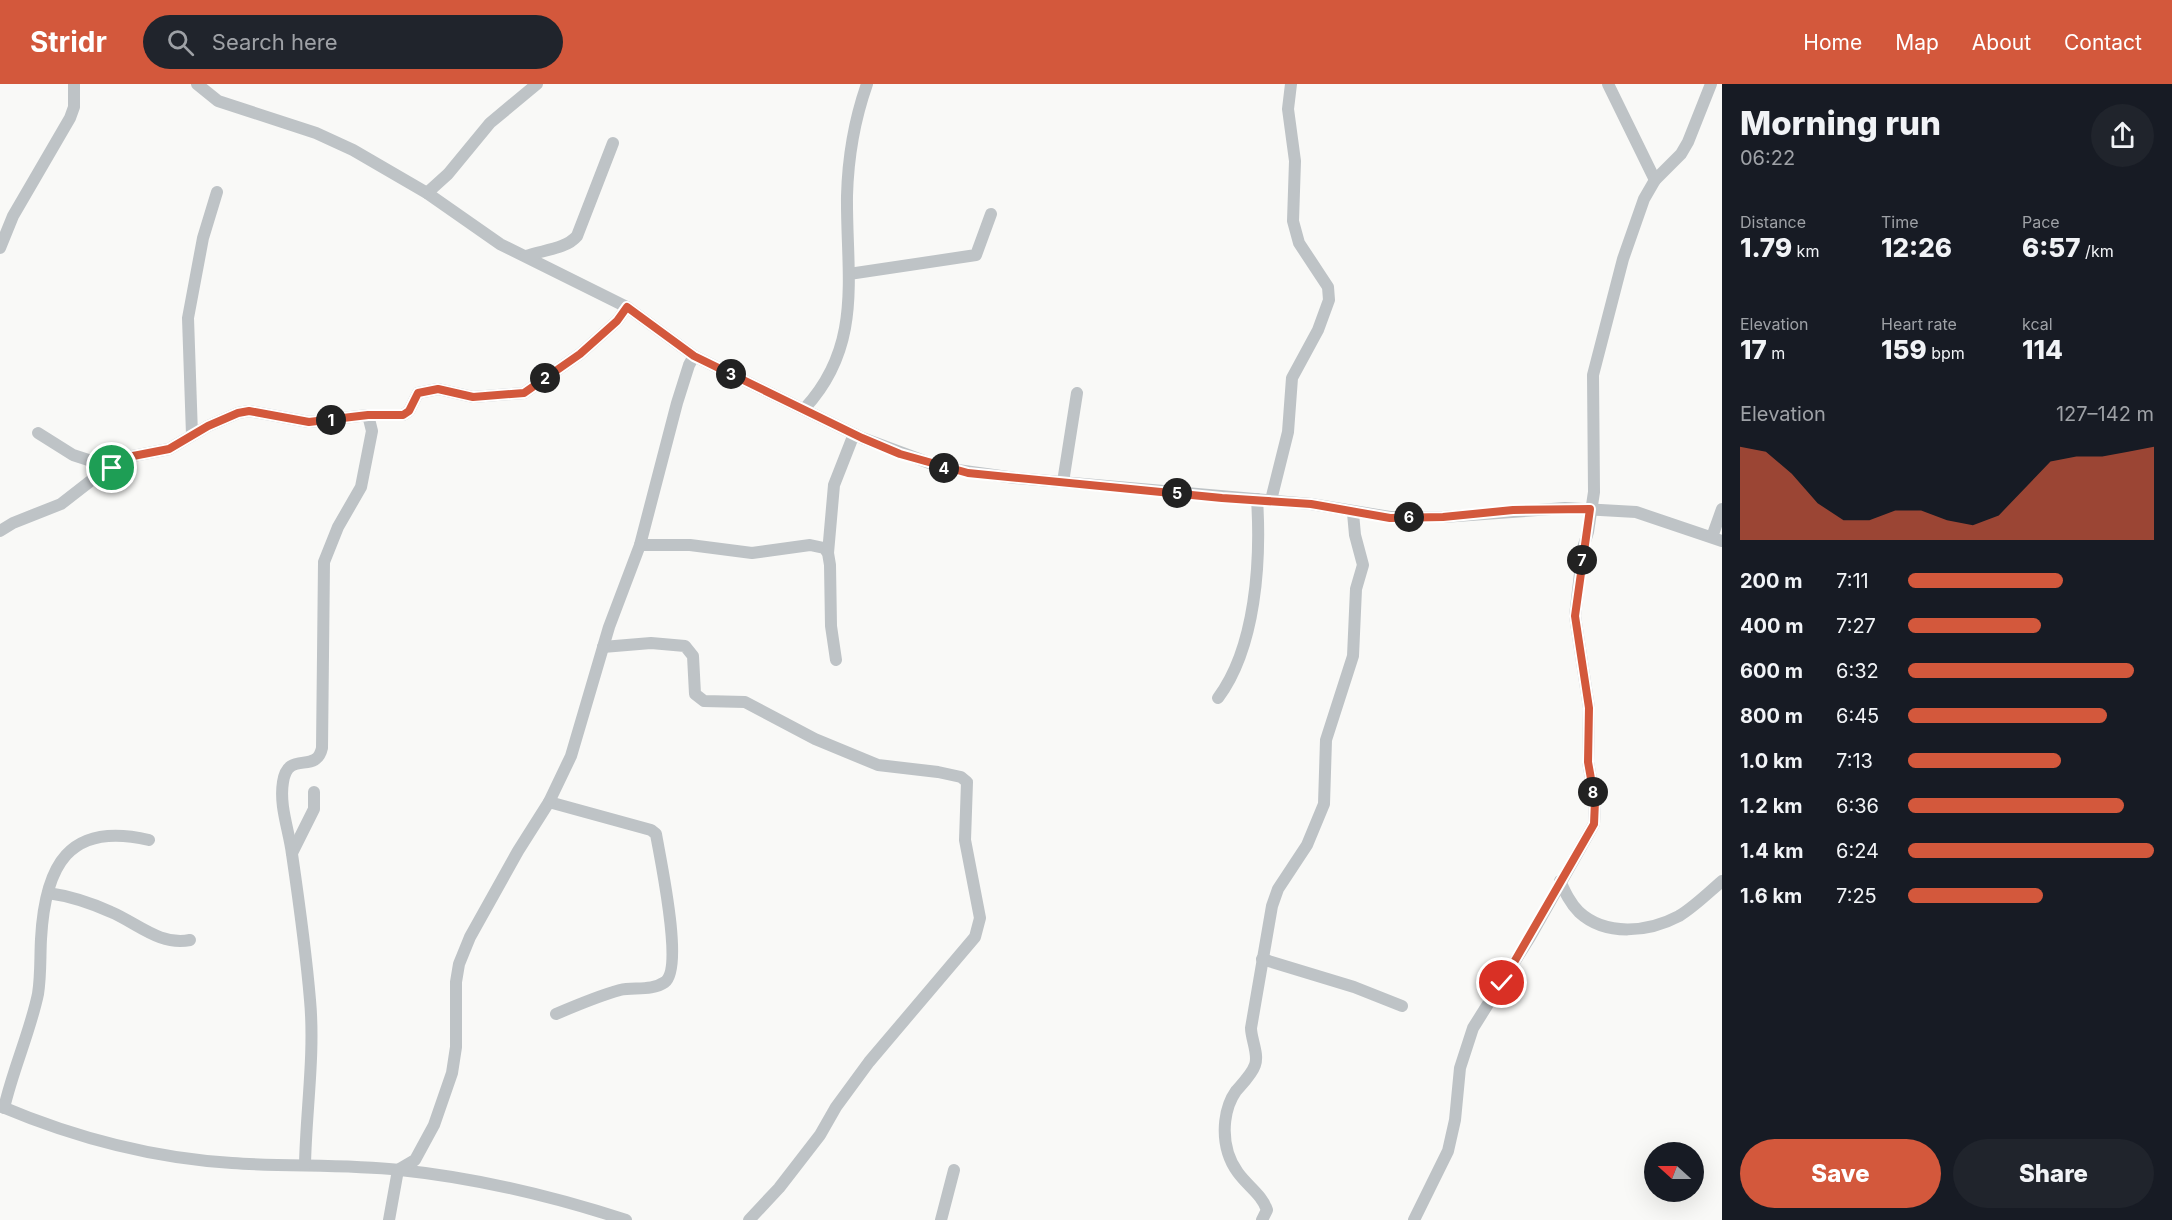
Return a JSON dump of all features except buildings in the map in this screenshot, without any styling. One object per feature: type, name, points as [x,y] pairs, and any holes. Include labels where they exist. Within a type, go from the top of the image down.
[{"type":"street","points":[[0,248],[13,216],[70,118],[74,107],[74,84]]},
{"type":"street","points":[[197,84],[218,101],[342,144],[427,193],[464,221],[526,256],[627,307],[694,356],[805,408],[854,434],[900,454],[951,470],[1311,504],[1390,518],[1443,517],[1513,510],[1590,509],[1636,512],[1717,539],[1722,509]]},
{"type":"street","points":[[427,193],[448,174],[490,123],[537,84]]},
{"type":"street","points":[[805,408],[820,391],[844,336],[849,315],[848,195],[851,140],[867,84]]},
{"type":"street","points":[[1271,500],[1288,432],[1292,378],[1318,330],[1329,300],[1328,286],[1299,243],[1293,221],[1295,161],[1288,109],[1291,84]]},
{"type":"street","points":[[1608,84],[1655,180]]},
{"type":"street","points":[[1414,1220],[1448,1151],[1455,1120],[1460,1068],[1473,1029],[1543,915],[1594,824],[1596,814],[1588,762],[1589,708],[1575,616],[1595,472],[1593,375],[1623,259],[1644,199],[1655,180],[1681,154],[1688,142],[1711,84]]},
{"type":"street","points":[[526,256],[553,247],[566,246],[577,236],[613,143]]},
{"type":"street","points":[[192,435],[188,318],[204,238],[218,192]]},
{"type":"street","points":[[849,274],[955,260],[976,255],[991,214]]},
{"type":"street","points":[[0,531],[12,523],[61,504],[97,476],[128,457],[159,452],[224,418],[249,411],[309,422],[368,415],[403,415],[409,411],[418,393],[425,390],[438,389],[473,397],[524,393],[580,354],[617,321],[627,307]]},
{"type":"street","points":[[389,1220],[398,1170],[415,1160],[434,1125],[452,1073],[456,1047],[456,982],[467,946],[490,899],[549,802],[571,756],[603,647],[640,545],[679,395],[694,356]]},
{"type":"street","points":[[1063,482],[1077,393]]},
{"type":"street","points":[[305,1165],[310,1003],[292,853],[283,811],[283,782],[289,767],[295,763],[314,762],[320,757],[322,748],[324,562],[338,527],[361,488],[372,431],[368,415]]},
{"type":"street","points":[[38,433],[73,455],[112,468]]},
{"type":"street","points":[[836,660],[831,626],[828,553],[834,485],[854,434]]},
{"type":"street","points":[[1218,698],[1232,680],[1256,585],[1257,499]]},
{"type":"street","points":[[1262,1220],[1267,1210],[1264,1203],[1236,1172],[1228,1153],[1226,1135],[1228,1104],[1254,1067],[1256,1060],[1251,1040],[1251,1028],[1267,925],[1278,889],[1307,845],[1324,804],[1326,740],[1353,656],[1356,590],[1363,565],[1355,535],[1353,513]]},
{"type":"street","points":[[640,545],[690,545],[752,553],[818,545],[828,553]]},
{"type":"street","points":[[603,647],[651,643],[685,646],[693,656],[695,694],[704,701],[745,702],[852,756],[899,769],[938,772],[961,777],[967,782],[965,840],[980,918],[975,937],[868,1062],[836,1107],[820,1136],[779,1188],[749,1220]]},
{"type":"street","points":[[292,853],[314,809],[314,792]]},
{"type":"street","points":[[549,802],[651,830],[656,834],[669,907],[672,948],[669,977],[664,982],[609,994],[556,1014]]},
{"type":"street","points":[[149,840],[122,836],[78,843],[69,849],[61,861],[48,893],[38,996],[2,1107],[81,1136],[180,1157],[231,1163],[398,1170],[500,1186],[626,1220]]},
{"type":"street","points":[[1560,881],[1570,901],[1589,919],[1618,929],[1638,929],[1681,915],[1722,881]]},
{"type":"street","points":[[48,893],[69,897],[111,911],[162,939],[190,940]]},
{"type":"street","points":[[1262,959],[1354,987],[1402,1006]]},
{"type":"street","points":[[941,1220],[954,1170]]},
{"type":"route","points":[[112,468],[128,457],[169,449],[208,426],[238,413],[249,411],[291,421],[309,422],[368,415],[403,415],[409,411],[418,393],[425,390],[447,390],[473,397],[524,393],[580,354],[617,321],[627,307],[694,356],[805,408],[862,438],[900,454],[943,468],[1015,478],[1222,498],[1311,504],[1390,518],[1443,517],[1513,510],[1590,509],[1590,523],[1583,548],[1582,568],[1576,594],[1575,616],[1577,641],[1588,697],[1588,762],[1596,814],[1594,824],[1502,983]]}]
